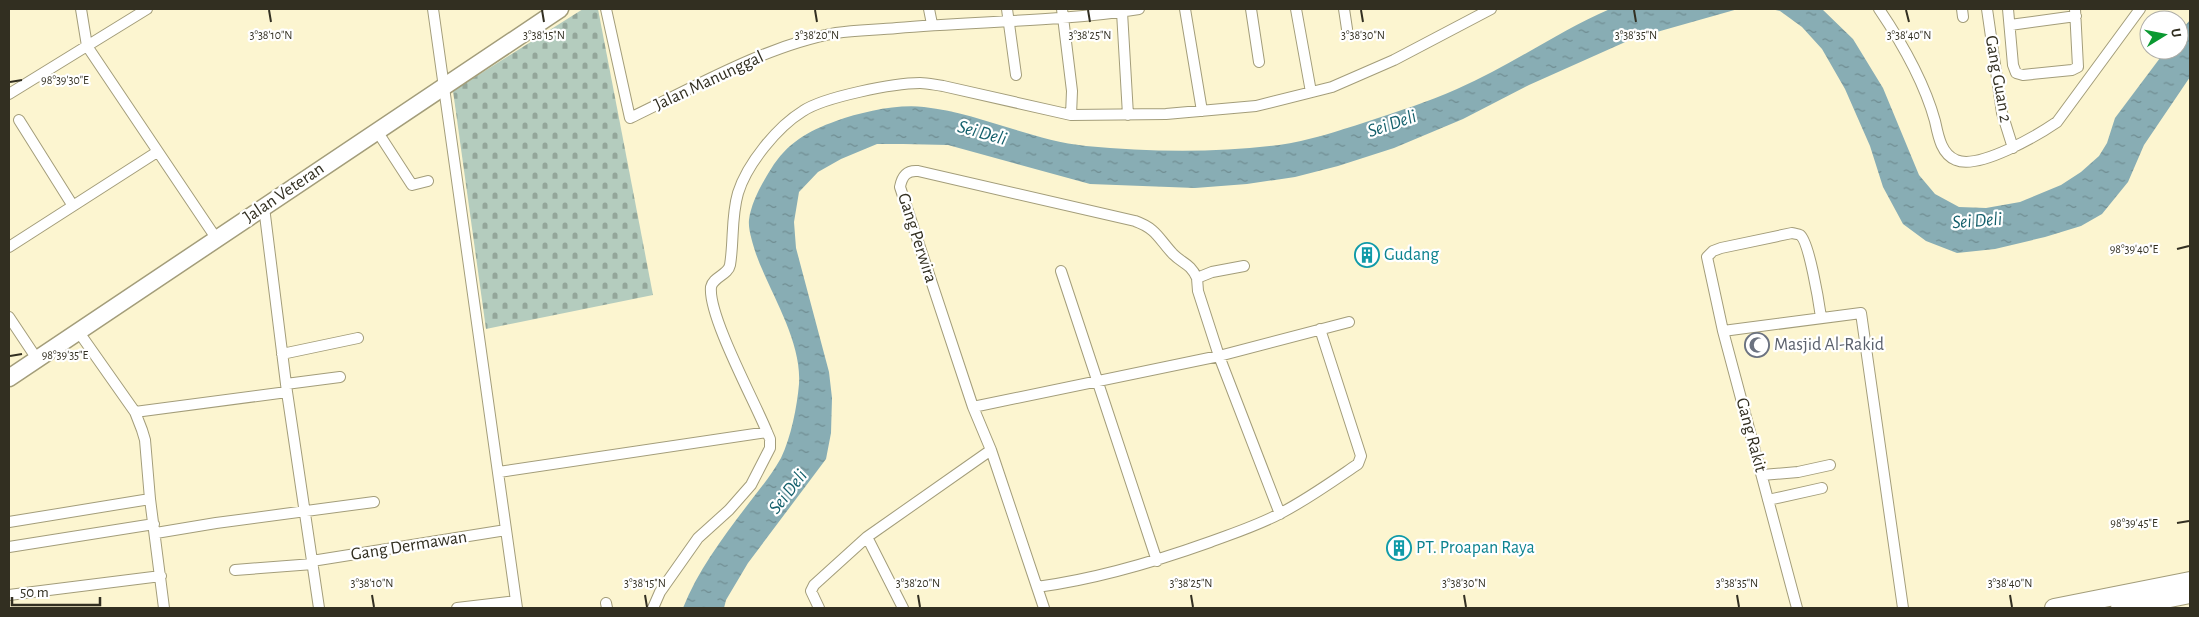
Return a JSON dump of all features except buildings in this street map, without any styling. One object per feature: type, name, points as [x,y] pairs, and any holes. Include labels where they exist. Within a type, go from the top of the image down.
[{"type":"highway","points":[[2120,608],[2148,600],[2190,581]]},
{"type":"highway","points":[[2054,608],[2148,600],[2190,594]]},
{"type":"main road","name":"Jalan Veteran","points":[[9,378],[560,9]]},
{"type":"street","points":[[81,9],[87,46],[216,238]]},
{"type":"street","points":[[9,94],[147,9]]},
{"type":"street","points":[[433,9],[517,605],[457,608]]},
{"type":"street","name":"Jalan Manunggal","points":[[606,9],[630,118],[752,60],[795,44],[836,33],[932,24],[977,24],[1062,13],[1122,12],[1139,9]]},
{"type":"street","points":[[929,9],[932,24]]},
{"type":"street","points":[[1007,9],[1016,75]]},
{"type":"street","points":[[1185,9],[1202,111]]},
{"type":"street","points":[[1251,9],[1259,62]]},
{"type":"street","points":[[1296,9],[1311,92]]},
{"type":"street","points":[[1344,9],[1348,29]]},
{"type":"street","points":[[653,608],[660,592],[692,546],[729,510],[751,485],[770,448],[767,432],[726,341],[714,308],[711,287],[714,281],[725,273],[730,266],[732,220],[738,192],[749,169],[785,125],[804,110],[816,104],[893,86],[921,83],[1071,115],[1166,114],[1256,106],[1332,86],[1394,60],[1491,9]]},
{"type":"street","points":[[1879,9],[1902,43],[1916,71],[1933,115],[1941,145],[1946,154],[1956,160],[1968,162],[2013,148],[2057,122],[2099,67],[2137,10]]},
{"type":"street","name":"Gang Guan 2","points":[[1987,9],[2002,113],[2013,148]]},
{"type":"street","points":[[2008,9],[2013,65],[2016,73],[2023,75],[2072,70],[2078,67],[2076,12],[2010,25]]},
{"type":"street","points":[[1122,12],[1128,114]]},
{"type":"street","points":[[1062,13],[1072,91],[1071,115]]},
{"type":"street","points":[[19,120],[73,206]]},
{"type":"street","points":[[377,130],[412,185],[428,181]]},
{"type":"street","points":[[9,247],[157,152]]},
{"type":"street","name":"Gang Perwira","points":[[1044,608],[991,450],[973,406],[900,187],[901,180],[906,173],[918,171],[1135,221],[1149,226],[1174,255],[1188,264],[1197,278]]},
{"type":"street","points":[[264,207],[286,388],[320,608]]},
{"type":"street","name":"Gang Rakit","points":[[1797,608],[1723,331],[1708,261],[1709,255],[1721,248],[1792,233],[1800,236],[1805,241],[1821,317]]},
{"type":"street","points":[[1244,266],[1206,274],[1197,278],[1198,291],[1219,356],[1280,514]]},
{"type":"street","points":[[1061,271],[1158,561]]},
{"type":"street","points":[[1723,331],[1861,313],[1904,608]]},
{"type":"street","points":[[9,317],[37,359]]},
{"type":"street","points":[[973,406],[1219,356],[1349,322]]},
{"type":"street","points":[[1038,587],[1076,582],[1158,561],[1252,527],[1280,514],[1316,493],[1358,464],[1361,460],[1320,329]]},
{"type":"street","points":[[78,331],[135,412],[145,440],[150,499],[164,608]]},
{"type":"street","points":[[282,354],[358,338]]},
{"type":"street","points":[[135,412],[286,388],[340,377]]},
{"type":"street","points":[[499,472],[767,432]]},
{"type":"street","points":[[819,608],[811,591],[812,588],[867,537],[991,450]]},
{"type":"street","points":[[1762,475],[1798,472],[1830,466]]},
{"type":"street","points":[[1768,500],[1822,488]]},
{"type":"street","points":[[9,522],[150,499]]},
{"type":"street","points":[[9,547],[374,502]]},
{"type":"street","name":"Gang Dermawan","points":[[235,570],[312,562],[506,530]]},
{"type":"street","points":[[867,537],[903,608]]},
{"type":"street","points":[[9,595],[161,576]]},
{"type":"green space","points":[[583,9],[598,9],[653,295],[486,329],[453,91]]},
{"type":"water","name":"Sei Deli","points":[[1610,9],[1738,9],[1632,39],[1529,85],[1463,119],[1394,148],[1338,166],[1295,177],[1247,184],[1195,188],[1090,184],[948,145],[903,144],[877,144],[841,159],[818,172],[799,192],[794,222],[796,248],[829,372],[832,398],[831,433],[826,459],[748,563],[726,600],[724,608],[683,608],[696,580],[712,554],[781,458],[793,422],[799,384],[796,351],[756,254],[749,224],[754,200],[768,175],[777,160],[799,139],[836,121],[879,110],[913,106],[944,110],[1045,138],[1086,146],[1182,151],[1255,148],[1279,145],[1334,132],[1446,94],[1477,80],[1571,28]]},
{"type":"water","name":"Sei Deli","points":[[1771,9],[1822,9],[1853,39],[1883,88],[1919,175],[1935,194],[1959,207],[1986,208],[2020,202],[2061,185],[2081,172],[2099,156],[2107,143],[2115,118],[2158,60],[2189,60],[2190,20],[2190,77],[2144,145],[2128,182],[2102,214],[2081,226],[2045,237],[1995,249],[1957,253],[1926,241],[1903,224],[1883,187],[1870,146],[1845,89],[1822,49],[1802,27],[1780,11]]},
{"type":"place","name":"Gudang","points":[[1367,255]]},
{"type":"place","name":"Masjid Al-Rakid","points":[[1757,345]]},
{"type":"place","name":"PT. Proapan Raya","points":[[1399,548]]}]
